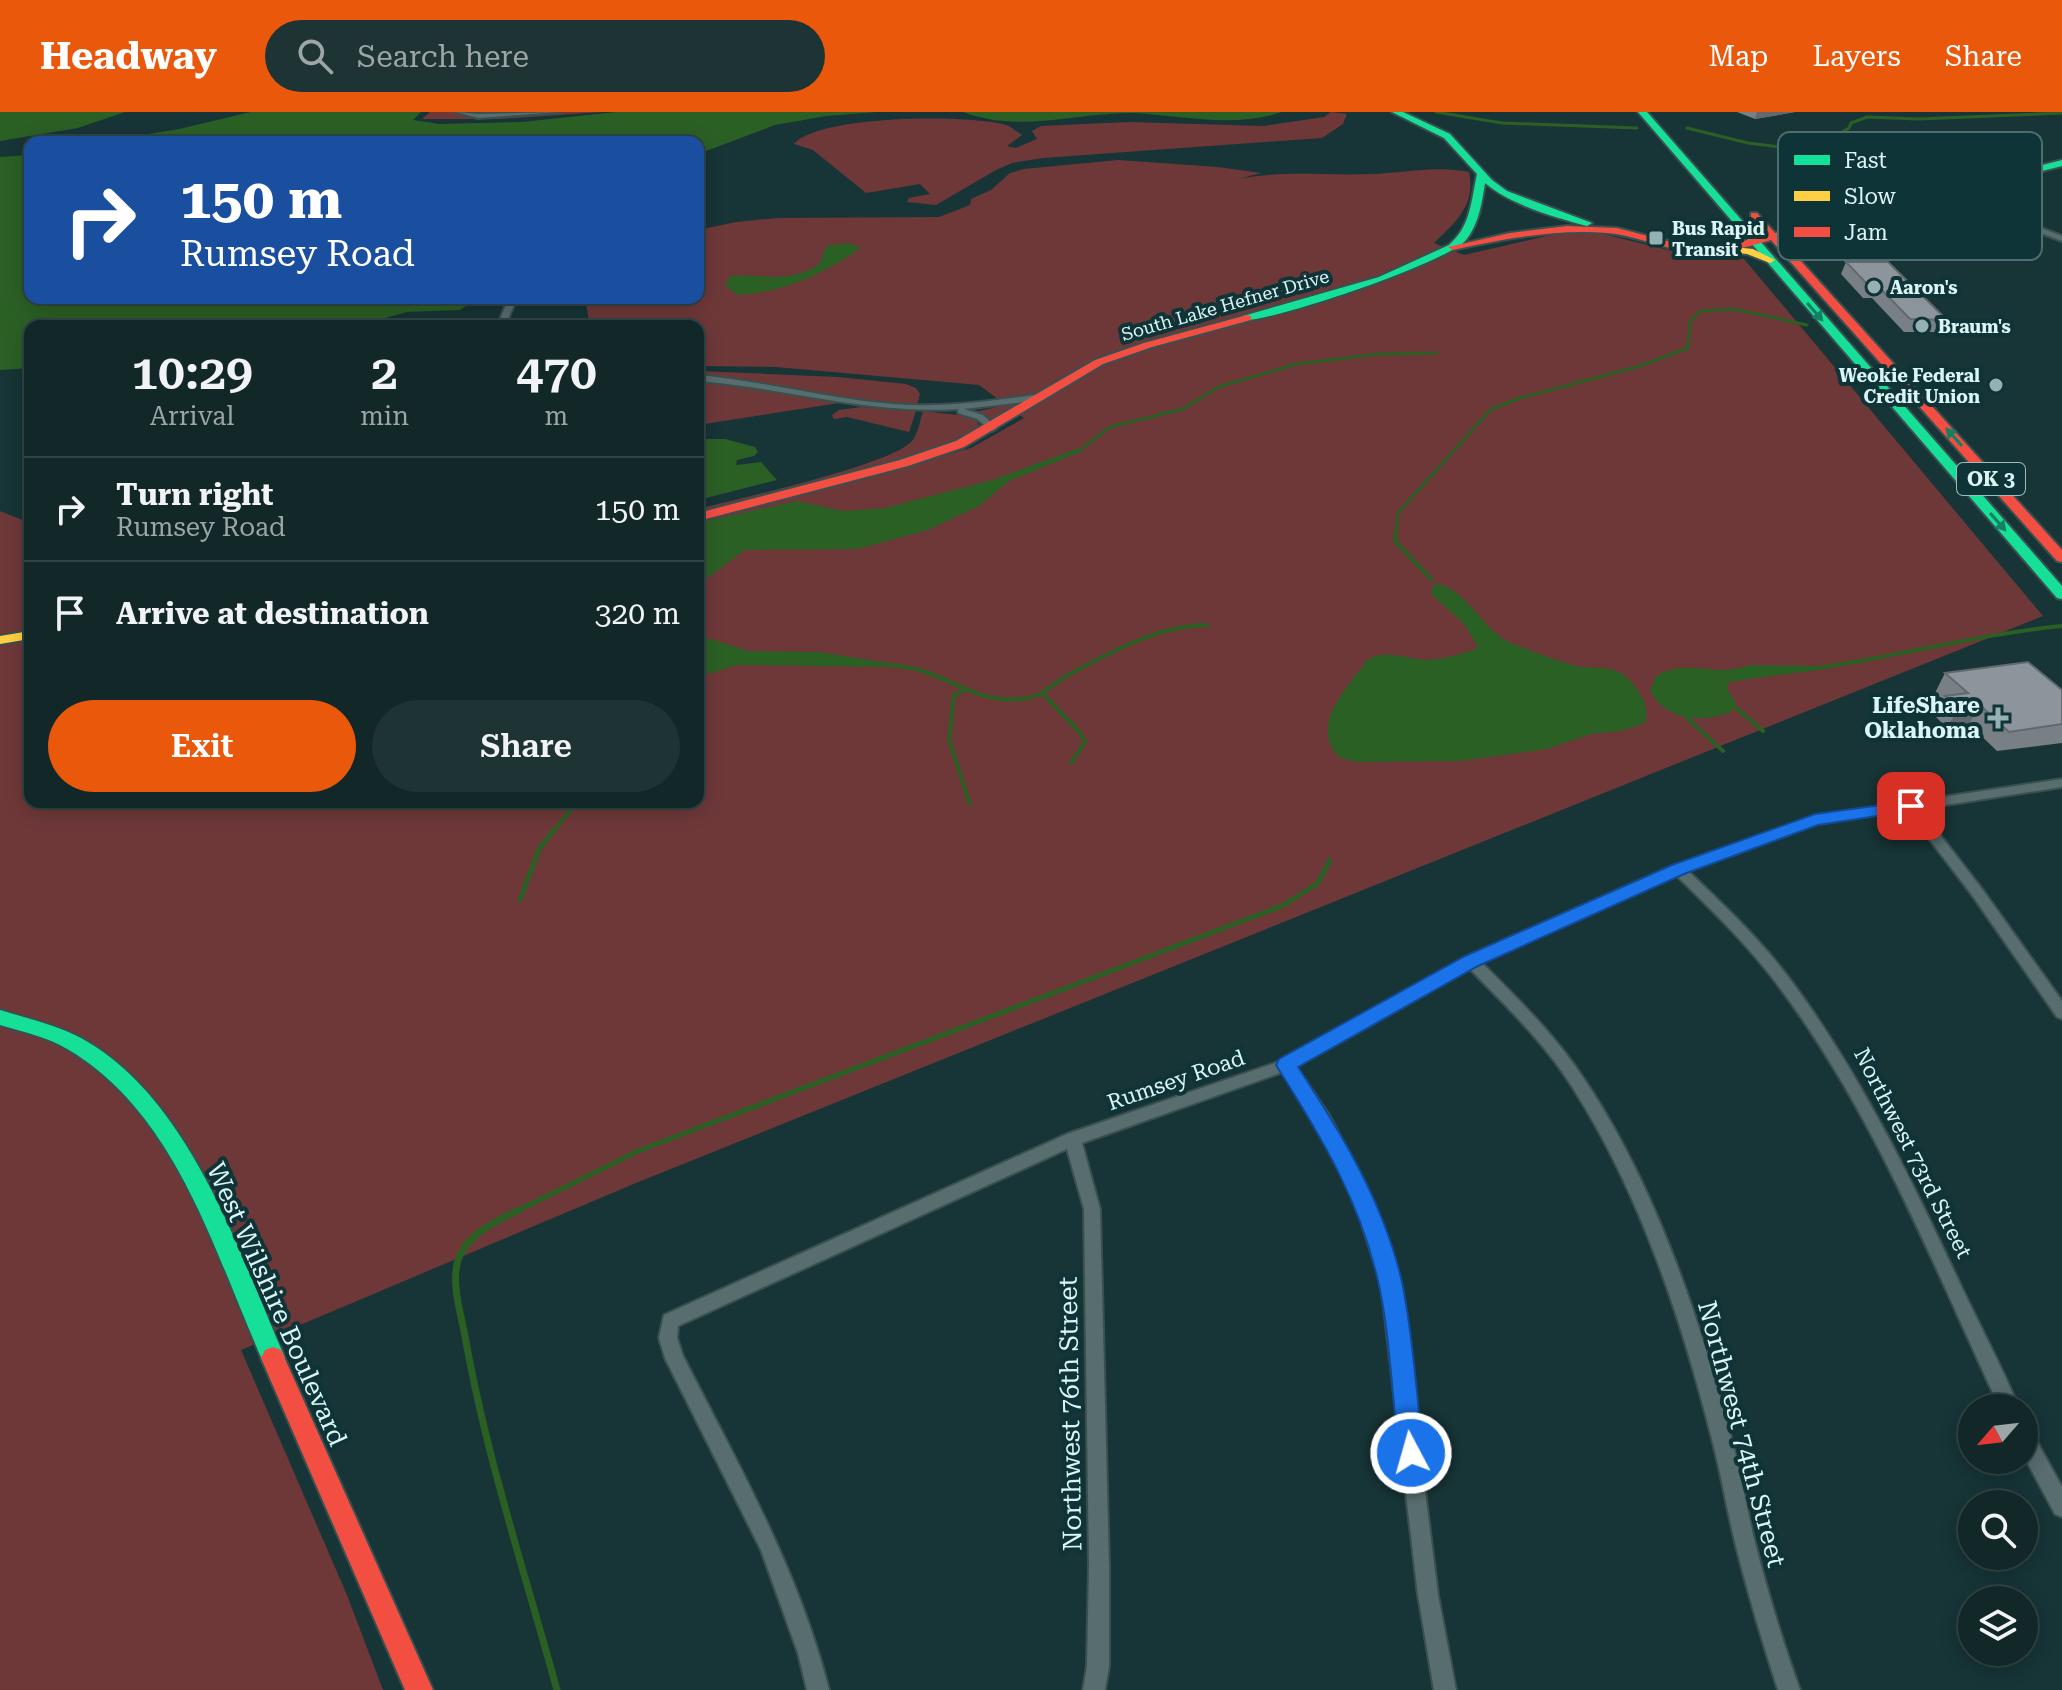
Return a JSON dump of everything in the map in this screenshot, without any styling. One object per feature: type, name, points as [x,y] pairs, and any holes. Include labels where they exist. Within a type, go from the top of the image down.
[{"type":"main road","points":[[1396,112],[1449,138],[1467,155],[1481,175],[1500,190],[1528,203],[1683,250],[1749,251],[1770,260]]},
{"type":"main road","name":"OK 3","points":[[1642,112],[2062,595]]},
{"type":"main road","name":"OK 3","points":[[1662,112],[1778,242]]},
{"type":"main road","points":[[2042,168],[2062,163]]},
{"type":"main road","points":[[1453,247],[1463,238],[1476,211],[1481,175]]},
{"type":"main road","name":"South Lake Hefner Drive","points":[[704,515],[904,463],[960,444],[992,428],[1099,362],[1148,345],[1338,294],[1383,279],[1453,247],[1489,238],[1553,230],[1610,230]]},
{"type":"main road","points":[[1724,249],[1778,235]]},
{"type":"main road","name":"OK 3","points":[[1795,260],[2062,558]]},
{"type":"main road","points":[[1892,400],[1920,400]]},
{"type":"main road","points":[[0,640],[24,636]]},
{"type":"main road","name":"West Wilshire Boulevard","points":[[0,1017],[75,1044],[128,1084],[173,1141],[240,1283],[419,1690]]},
{"type":"street","points":[[459,112],[470,116],[557,112]]},
{"type":"street","points":[[2042,231],[2062,239]]},
{"type":"street","points":[[704,378],[748,381],[864,404],[954,409],[1041,397]]},
{"type":"street","points":[[954,409],[980,417],[992,428]]},
{"type":"street","name":"Rumsey Road","points":[[818,1690],[809,1653],[769,1545],[674,1358],[668,1338],[670,1321],[1073,1139],[1286,1065],[1471,961],[1678,869],[1815,820],[2062,783]]},
{"type":"street","points":[[1911,806],[1977,892],[2062,1013]]},
{"type":"street","name":"Northwest 73rd Street","points":[[1678,869],[1731,919],[1769,961],[1832,1047],[1886,1144],[2003,1394]]},
{"type":"street","name":"Northwest 74th Street","points":[[1471,961],[1548,1044],[1578,1082],[1609,1135],[1638,1195],[1697,1354],[1721,1434],[1765,1622],[1789,1690]]},
{"type":"street","points":[[1286,1065],[1323,1120],[1357,1183],[1390,1283],[1428,1595],[1445,1690]]},
{"type":"street","name":"Northwest 76th Street","points":[[1073,1139],[1092,1209],[1099,1566],[1098,1666],[1094,1690]]},
{"type":"street","points":[[2038,1463],[2062,1507]]},
{"type":"shaded area","points":[[0,112],[125,112],[78,128],[0,141]]},
{"type":"shaded area","points":[[251,112],[421,112],[413,120],[439,124],[522,122],[616,112],[877,112],[826,116],[775,125],[704,152],[704,136],[136,136]]},
{"type":"shaded area","points":[[430,112],[603,112],[499,119],[422,119]]},
{"type":"shaded area","points":[[963,112],[1282,112],[1227,120],[1134,113],[1028,122],[985,118]]},
{"type":"shaded area","points":[[1331,112],[1347,114],[1343,124],[1322,138],[1043,158],[1012,163],[936,205],[907,202],[909,198],[930,194],[920,184],[866,193],[813,150],[794,144],[809,134],[832,127],[895,120],[960,119],[1006,125],[1022,135],[1007,146],[1016,148],[1037,139],[1032,131],[1041,126],[1128,122],[1264,126],[1324,117]]},
{"type":"shaded area","points":[[24,155],[24,287],[21,288],[24,289],[24,304],[469,304],[460,310],[407,312],[378,320],[24,320],[24,368],[0,370],[0,157]]},
{"type":"shaded area","points":[[1118,160],[1261,173],[1238,179],[1288,174],[1457,170],[1469,172],[1470,194],[1457,220],[1434,243],[1464,255],[1555,234],[1603,234],[1680,253],[1744,259],[2043,616],[636,1183],[241,1350],[347,1595],[383,1690],[0,1690],[0,511],[24,521],[24,808],[704,808],[704,517],[971,448],[1024,418],[1013,410],[991,421],[975,412],[1006,405],[979,385],[776,367],[704,366],[704,320],[589,320],[586,304],[704,304],[704,229],[778,218],[939,217],[970,205],[971,199],[991,190],[1010,173]]},
{"type":"shaded area","points":[[848,243],[861,248],[818,274],[788,286],[738,295],[725,286],[730,276],[798,274],[820,263],[826,246]]},
{"type":"shaded area","points":[[704,371],[838,377],[906,384],[916,388],[920,394],[917,405],[889,403],[704,377]]},
{"type":"shaded area","points":[[704,383],[772,390],[839,403],[704,424]]},
{"type":"shaded area","points":[[861,407],[916,411],[909,432],[847,417],[834,419],[832,415],[839,410]]},
{"type":"shaded area","points":[[923,411],[966,416],[977,421],[979,426],[963,436],[893,461],[704,510],[704,507],[875,460],[912,441]]},
{"type":"shaded area","points":[[704,439],[725,439],[755,447],[758,452],[754,456],[737,460],[736,465],[761,462],[777,480],[704,498]]},
{"type":"shaded area","points":[[1079,448],[1085,450],[1009,481],[979,506],[928,530],[858,549],[745,550],[704,581],[704,522],[797,501],[843,511],[885,508],[992,480]]},
{"type":"shaded area","points":[[1434,583],[1456,593],[1491,629],[1511,643],[1576,666],[1619,672],[1640,694],[1646,709],[1645,723],[1621,731],[1591,734],[1547,749],[1461,761],[1358,762],[1340,758],[1331,745],[1329,720],[1342,694],[1367,660],[1385,654],[1423,660],[1439,659],[1478,648],[1465,625],[1431,594]]},
{"type":"shaded area","points":[[704,637],[748,651],[819,652],[875,661],[884,667],[737,665],[704,675]]},
{"type":"shaded area","points":[[1751,665],[1818,666],[1818,669],[1729,682],[1727,689],[1736,703],[1731,712],[1708,718],[1675,714],[1657,701],[1650,691],[1656,676],[1673,669],[1728,670]]},
{"type":"building","points":[[1846,262],[1888,262],[1947,320],[1910,319],[1877,285],[1868,285]]},
{"type":"building","points":[[2028,662],[2062,690],[2062,724],[2009,732],[1980,705],[1958,708],[1945,696],[1968,693],[1945,673]]},
{"type":"waterway","points":[[1436,112],[1502,123],[1637,128]]},
{"type":"waterway","points":[[1842,132],[1851,123],[1867,117],[1918,119],[2062,113]]},
{"type":"waterway","points":[[1687,128],[1778,147]]},
{"type":"waterway","points":[[1396,535],[1398,513],[1491,409],[1520,398],[1637,367],[1688,348],[1690,322],[1700,311],[1734,309],[1807,325]]},
{"type":"waterway","points":[[1084,447],[1110,427],[1183,409],[1218,387],[1297,364],[1379,354],[1437,353]]},
{"type":"waterway","points":[[1396,533],[1395,541],[1431,579]]},
{"type":"waterway","points":[[874,663],[923,671],[994,698],[1022,699],[1042,693],[1070,674],[1137,641],[1172,629],[1208,625]]},
{"type":"waterway","points":[[1768,674],[2062,626]]},
{"type":"waterway","points":[[966,689],[954,695],[949,740],[970,804]]},
{"type":"waterway","points":[[1043,694],[1078,730],[1085,742],[1071,763]]},
{"type":"waterway","points":[[1734,706],[1763,731]]},
{"type":"waterway","points":[[1686,717],[1723,751]]},
{"type":"waterway","points":[[552,833],[572,808]]},
{"type":"waterway","points":[[520,900],[539,849],[553,831]]},
{"type":"waterway","points":[[515,1212],[638,1151],[1284,905],[1318,883],[1330,860]]},
{"type":"waterway","points":[[519,1210],[500,1219],[466,1245],[457,1264],[456,1291],[495,1470],[557,1690]]},
{"type":"traffic: fast","points":[[1396,112],[1447,136],[1489,182],[1504,193],[1587,223]]},
{"type":"traffic: fast","points":[[1642,112],[2062,595]]},
{"type":"traffic: fast","points":[[2042,168],[2062,163]]},
{"type":"traffic: fast","points":[[1247,318],[1383,279],[1453,247],[1463,238],[1476,211],[1481,175]]},
{"type":"traffic: fast","points":[[0,1017],[75,1044],[111,1069],[143,1102],[171,1140],[195,1183],[273,1358]]},
{"type":"traffic: slow","points":[[1724,249],[1749,251],[1770,260]]},
{"type":"traffic: slow","points":[[0,640],[24,636]]},
{"type":"traffic: jam","points":[[1754,215],[1778,242]]},
{"type":"traffic: jam","points":[[1453,247],[1567,229],[1617,231],[1702,250],[1739,246],[1778,235]]},
{"type":"traffic: jam","points":[[1794,260],[2062,558]]},
{"type":"traffic: jam","points":[[704,515],[904,463],[960,444],[1099,362],[1247,318]]},
{"type":"traffic: jam","points":[[273,1358],[419,1690]]},
{"type":"place","name":"Bus Rapid Transit","points":[[1656,238]]},
{"type":"place","name":"Aaron's","points":[[1874,287]]},
{"type":"place","name":"Braum's","points":[[1922,326]]},
{"type":"place","name":"Weokie Federal Credit Union","points":[[1996,385]]},
{"type":"place","name":"LifeShare Oklahoma","points":[[1998,718]]},
{"type":"route","points":[[1411,1453],[1399,1335],[1390,1283],[1374,1229],[1340,1148],[1304,1088],[1286,1065],[1471,961],[1678,869],[1815,820],[1911,806]]}]
